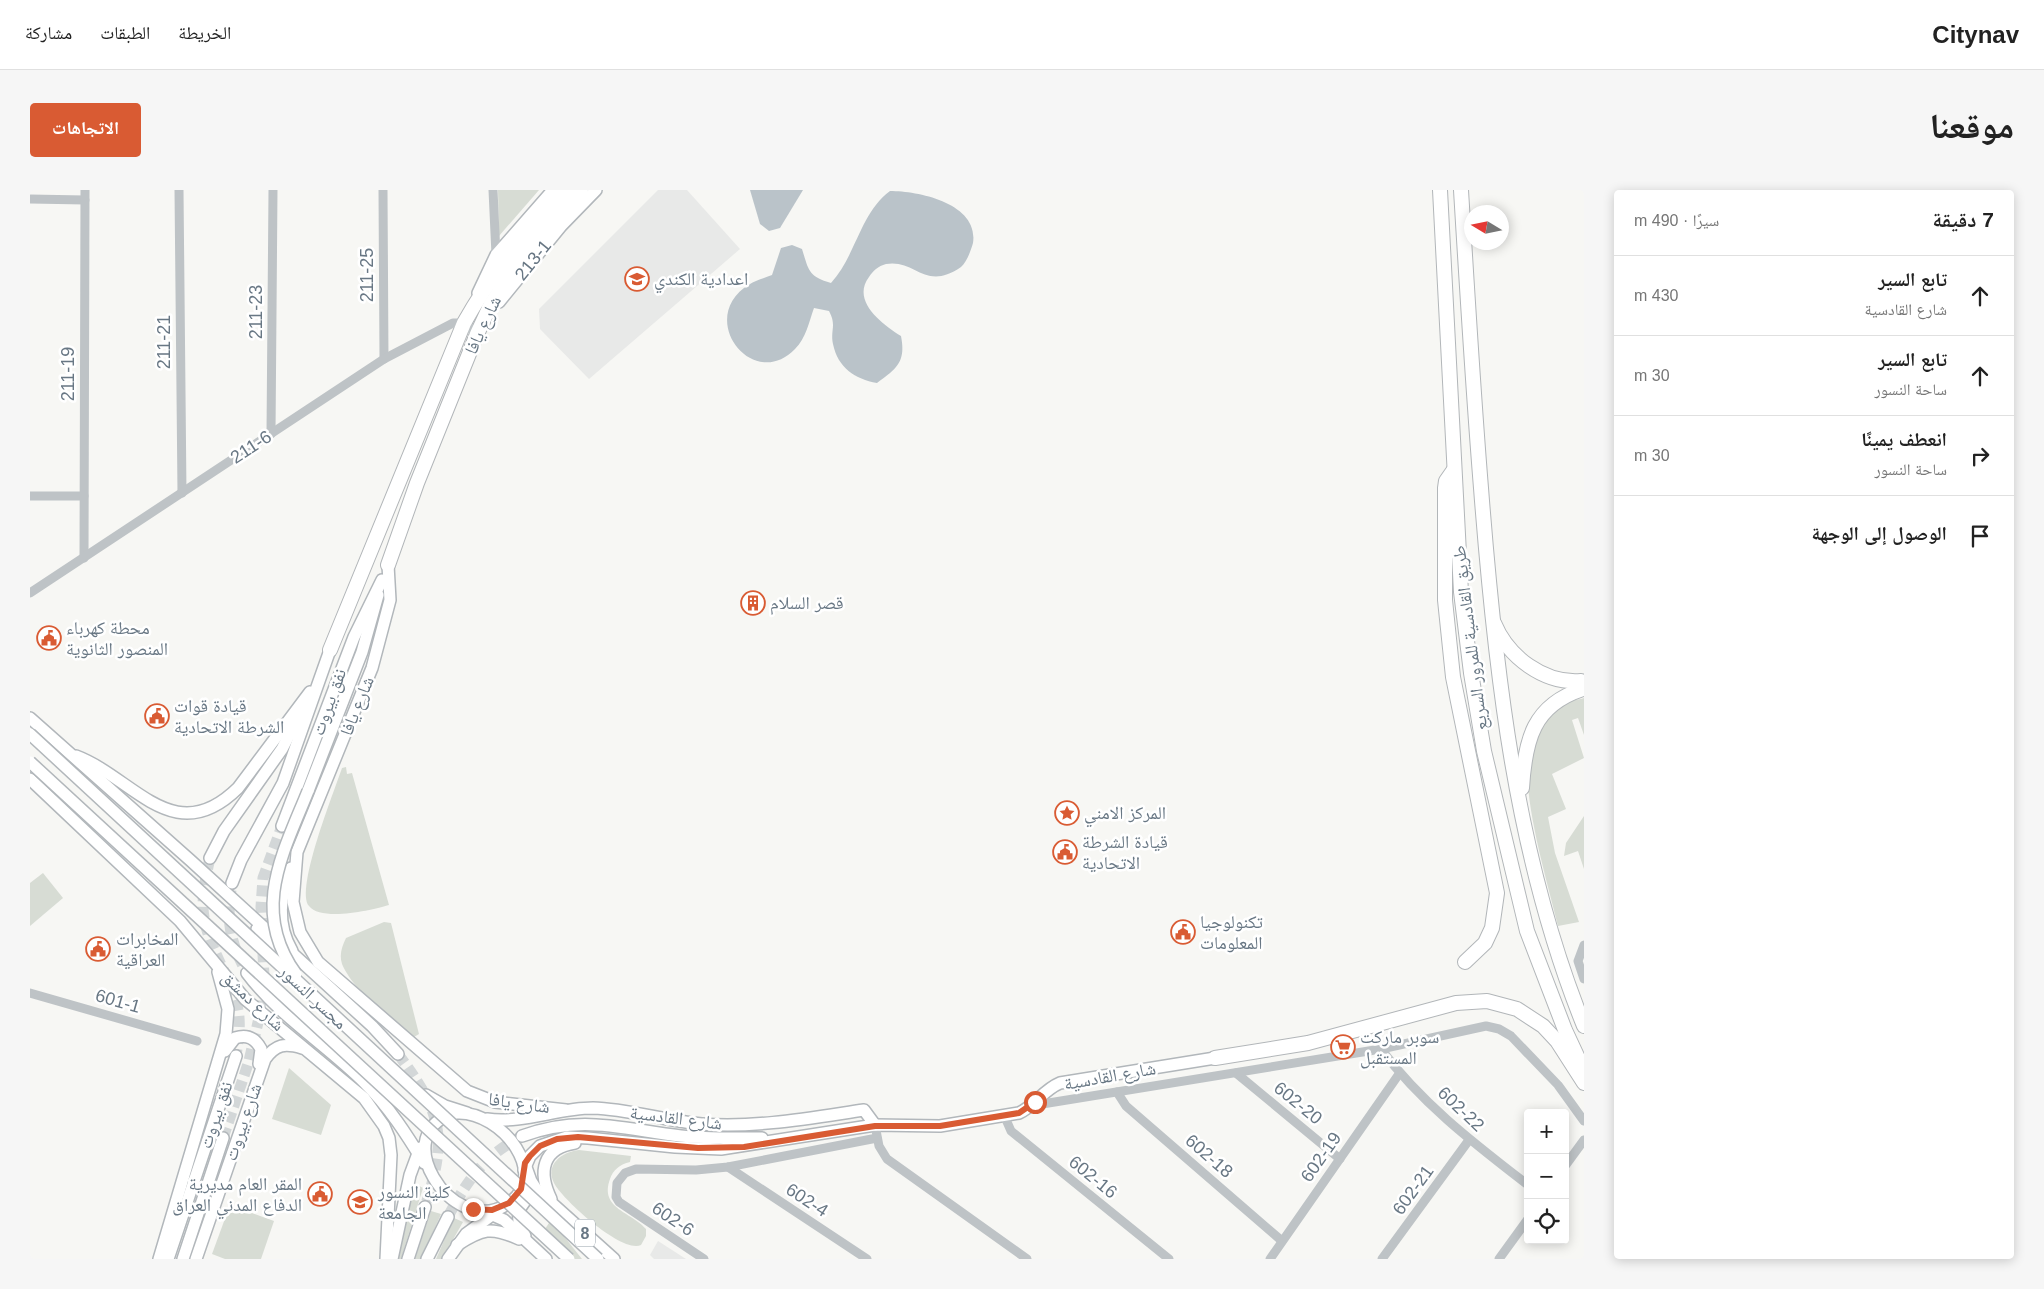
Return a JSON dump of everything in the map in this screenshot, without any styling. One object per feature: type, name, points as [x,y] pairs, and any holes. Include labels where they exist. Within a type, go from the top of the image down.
[{"type":"highway","name":"شارع يافا","points":[[330,650],[441,376],[466,320],[484,287],[510,252],[566,190]]},
{"type":"highway","name":"شارع يافا","points":[[388,565],[417,483],[491,304],[522,256],[550,222],[581,190]]},
{"type":"highway","name":"طريق القادسية للمرور السريع","points":[[1440,190],[1461,592],[1471,673],[1484,751],[1527,931],[1565,1030],[1584,1070]]},
{"type":"highway","name":"طريق القادسية للمرور السريع","points":[[1461,190],[1490,612],[1505,725],[1520,806],[1548,926],[1562,972],[1584,1026]]},
{"type":"highway","points":[[1454,471],[1446,481],[1445,488],[1443,559],[1446,608],[1460,713],[1497,893],[1496,912],[1488,935],[1474,955],[1464,962]]},
{"type":"highway","points":[[1490,612],[1504,640],[1526,663],[1557,680],[1583,684]]},
{"type":"highway","points":[[1520,806],[1524,755],[1532,732],[1553,703],[1583,684]]},
{"type":"highway","points":[[1215,1058],[1308,1043],[1456,1003],[1487,1002],[1517,1009],[1543,1026],[1557,1041],[1584,1083]]},
{"type":"main road","points":[[466,320],[487,270],[496,255],[553,190]]},
{"type":"main road","name":"213-1","points":[[477,334],[502,297],[538,253],[596,190]]},
{"type":"main road","points":[[312,996],[294,972],[280,946],[273,918],[272,904],[276,874],[362,652],[388,565]]},
{"type":"main road","name":"شارع يافا","points":[[388,565],[390,600],[372,668],[297,852],[293,887],[296,917],[308,948],[331,974],[468,1091],[494,1102],[566,1110]]},
{"type":"main road","name":"نفق بيروت","points":[[282,826],[354,637],[382,580]]},
{"type":"main road","name":"نفق بيروت","points":[[210,858],[224,831],[282,749],[330,650]]},
{"type":"main road","name":"شارع يافا","points":[[232,883],[241,860],[283,783],[330,650]]},
{"type":"main road","points":[[68,754],[92,763],[154,806],[184,813],[199,812],[221,803],[238,788],[310,692]]},
{"type":"main road","points":[[30,718],[68,754],[190,860],[372,1026],[398,1054]]},
{"type":"main road","name":"مجسر النسور","points":[[30,734],[133,827],[312,996],[598,1259]]},
{"type":"main road","name":"مجسر النسور","points":[[30,762],[569,1259]]},
{"type":"main road","name":"شارع دمشق","points":[[30,779],[180,921],[245,999],[360,1094],[379,1117],[389,1138],[391,1170],[386,1259]]},
{"type":"main road","points":[[294,955],[283,931],[280,906],[285,883],[297,852]]},
{"type":"main road","points":[[236,903],[271,947],[306,983],[421,1092],[444,1106],[487,1119],[504,1131],[519,1152],[524,1167],[521,1189],[514,1199],[504,1207],[477,1224],[457,1245],[448,1259]]},
{"type":"main road","points":[[159,1259],[226,1034],[228,1009],[223,985],[214,964]]},
{"type":"main road","points":[[247,973],[264,993],[362,1080],[400,1125],[433,1178],[445,1193],[456,1201],[504,1220],[546,1259]]},
{"type":"main road","points":[[218,1065],[230,1042],[235,1038],[241,1036],[253,1039],[258,1043],[262,1055],[254,1088]]},
{"type":"main road","name":"شارع بيروت","points":[[196,1259],[265,1059],[276,1046],[291,1045],[307,1050]]},
{"type":"main road","name":"نفق بيروت","points":[[168,1259],[236,1056]]},
{"type":"main road","name":"شارع القادسية","points":[[524,1167],[534,1150],[546,1142],[572,1137],[675,1147],[721,1149],[875,1126],[940,1126],[1019,1113],[1030,1106],[1043,1093],[1060,1083],[1215,1058]]},
{"type":"main road","points":[[362,1080],[379,1106],[389,1138]]},
{"type":"main road","points":[[360,1094],[379,1106],[400,1125],[409,1144],[410,1156],[406,1192]]},
{"type":"main road","name":"شارع القادسية","points":[[487,1119],[517,1120],[566,1110],[613,1110],[677,1121],[722,1125],[766,1124],[864,1110],[875,1126]]},
{"type":"main road","points":[[392,1259],[406,1192],[418,1152],[431,1129],[445,1117],[467,1113]]},
{"type":"main road","points":[[522,1136],[553,1126],[579,1123],[707,1138],[789,1139]]},
{"type":"main road","points":[[431,1129],[425,1149],[433,1178]]},
{"type":"main road","name":"نفق بيروت","points":[[183,1259],[223,1138]]},
{"type":"main road","points":[[555,1206],[544,1183],[543,1171],[546,1160],[562,1146],[600,1140]]},
{"type":"main road","name":"8","points":[[524,1167],[531,1181],[555,1206],[614,1259]]},
{"type":"main road","points":[[529,1244],[519,1226],[519,1210],[524,1203],[535,1197],[555,1206]]},
{"type":"main road","points":[[408,1259],[425,1207]]},
{"type":"main road","points":[[480,1210],[504,1207]]},
{"type":"main road","points":[[427,1259],[448,1217]]},
{"type":"main road","points":[[457,1245],[472,1235],[491,1230],[506,1233],[529,1244]]},
{"type":"street","name":"211-19","points":[[84,558],[85,190]]},
{"type":"street","name":"211-21","points":[[179,190],[182,493]]},
{"type":"street","name":"211-23","points":[[271,434],[273,190]]},
{"type":"street","name":"211-25","points":[[383,190],[384,359]]},
{"type":"street","points":[[493,190],[496,255]]},
{"type":"street","points":[[30,199],[85,200]]},
{"type":"street","points":[[466,320],[477,334]]},
{"type":"street","name":"211-6","points":[[30,593],[384,359],[445,325],[466,320]]},
{"type":"street","points":[[30,496],[84,496]]},
{"type":"street","points":[[1582,949],[1578,961],[1584,979]]},
{"type":"street","name":"601-1","points":[[30,993],[197,1040]]},
{"type":"street","points":[[1030,1106],[1381,1049],[1478,1026],[1499,1029],[1511,1036],[1558,1085],[1584,1121]]},
{"type":"street","name":"602-22","points":[[1381,1049],[1399,1074],[1469,1140],[1524,1182]]},
{"type":"street","name":"602-20","points":[[1236,1073],[1340,1159]]},
{"type":"street","name":"602-19","points":[[1270,1259],[1399,1074]]},
{"type":"street","name":"602-18","points":[[1117,1092],[1126,1106],[1282,1241]]},
{"type":"street","name":"602-16","points":[[1004,1115],[1011,1131],[1168,1259]]},
{"type":"street","points":[[875,1126],[879,1146],[887,1159],[1027,1259]]},
{"type":"street","points":[[728,1167],[877,1138]]},
{"type":"street","name":"602-21","points":[[1382,1259],[1469,1140]]},
{"type":"street","points":[[1569,1161],[1584,1140]]},
{"type":"street","name":"602-6","points":[[704,1259],[624,1206],[616,1196],[617,1183],[625,1173],[642,1169],[696,1170],[728,1167]]},
{"type":"street","name":"602-4","points":[[728,1167],[868,1259]]},
{"type":"street","points":[[1499,1259],[1524,1225]]},
{"type":"shaded area","points":[[498,190],[539,190],[499,236]]},
{"type":"shaded area","name":"اعدادية الكندي","points":[[658,190],[687,190],[740,249],[589,379],[540,329],[539,309]]},
{"type":"shaded area","points":[[750,190],[803,190],[780,228],[769,231],[760,224]]},
{"type":"shaded area","points":[[890,191],[931,197],[957,209],[967,218],[972,230],[973,243],[969,256],[963,265],[949,274],[929,276],[905,266],[886,264],[876,269],[869,277],[864,286],[866,303],[885,325],[901,336],[901,358],[890,373],[877,383],[862,379],[843,366],[835,352],[832,339],[833,321],[829,311],[814,308],[805,335],[799,345],[779,360],[762,362],[748,356],[736,345],[729,331],[728,314],[734,298],[750,284],[772,275],[781,248],[792,245],[802,249],[810,272],[818,278],[831,283],[847,260],[872,211]]},
{"type":"shaded area","points":[[1584,698],[1584,735],[1578,718],[1572,720],[1584,758],[1552,774],[1566,809],[1548,817],[1555,853],[1579,922],[1558,926],[1536,838],[1528,790],[1527,769],[1531,745],[1538,731],[1548,718],[1567,702]]},
{"type":"shaded area","points":[[346,767],[347,774],[352,773],[389,905],[348,913],[324,913],[315,911],[309,906],[306,896],[307,881],[324,818],[342,768]]},
{"type":"shaded area","points":[[1584,816],[1584,869],[1578,851],[1564,856],[1566,843]]},
{"type":"shaded area","points":[[43,873],[63,898],[30,926],[30,883]]},
{"type":"shaded area","points":[[384,922],[391,923],[419,1034],[414,1037],[364,994],[347,974],[342,964],[341,951],[346,938]]},
{"type":"shaded area","points":[[289,1068],[331,1105],[321,1135],[272,1119]]},
{"type":"shaded area","points":[[579,1150],[631,1156],[630,1162],[620,1166],[613,1173],[608,1189],[609,1197],[613,1204],[646,1229],[646,1236],[641,1245],[632,1246],[607,1234],[580,1212],[559,1191],[552,1176],[553,1165],[561,1156]]},
{"type":"shaded area","points":[[414,1183],[423,1188],[401,1259],[397,1259]]},
{"type":"shaded area","points":[[230,1205],[274,1221],[261,1259],[225,1259],[212,1254]]},
{"type":"shaded area","points":[[431,1211],[441,1214],[421,1259],[415,1259]]},
{"type":"shaded area","points":[[454,1218],[463,1222],[442,1259],[436,1259]]},
{"type":"shaded area","points":[[551,1220],[582,1259],[573,1259],[543,1232]]},
{"type":"shaded area","points":[[658,1241],[686,1259],[654,1259],[650,1255]]},
{"type":"tunnel","points":[[223,1138],[249,1061],[259,1018],[264,977],[261,907],[263,878],[282,826]]},
{"type":"tunnel","points":[[210,858],[203,908],[208,935],[230,984],[238,1010],[239,1028],[236,1056]]},
{"type":"tunnel","points":[[231,890],[229,913],[231,933],[237,953],[247,973]]},
{"type":"tunnel","points":[[398,1054],[424,1093],[437,1126],[437,1161],[425,1207]]},
{"type":"tunnel","points":[[448,1217],[477,1171],[496,1153],[519,1138]]},
{"type":"place","name":"اعدادية الكندي","points":[[637,279]]},
{"type":"place","name":"قصر السلام","points":[[753,603]]},
{"type":"place","name":"محطة كهرباء المنصور الثانوية","points":[[49,638]]},
{"type":"place","name":"قيادة قوات الشرطة الاتحادية","points":[[157,716]]},
{"type":"place","name":"المركز الامني","points":[[1067,813]]},
{"type":"place","name":"قيادة الشرطة الاتحادية","points":[[1065,852]]},
{"type":"place","name":"تكنولوجيا المعلومات","points":[[1183,932]]},
{"type":"place","name":"المخابرات العراقية","points":[[98,949]]},
{"type":"place","name":"سوبر ماركت المستقبل","points":[[1343,1047]]},
{"type":"place","name":"المقر العام مديرية الدفاع المدني العراق","points":[[320,1194]]},
{"type":"place","name":"كلية النسور الجامعة","points":[[360,1202]]},
{"type":"route","points":[[473,1209],[486,1211],[498,1209],[514,1199],[523,1183],[525,1163],[534,1150],[546,1142],[557,1139],[578,1137],[652,1146],[721,1149],[875,1126],[940,1126],[1019,1113],[1035,1102]]}]
